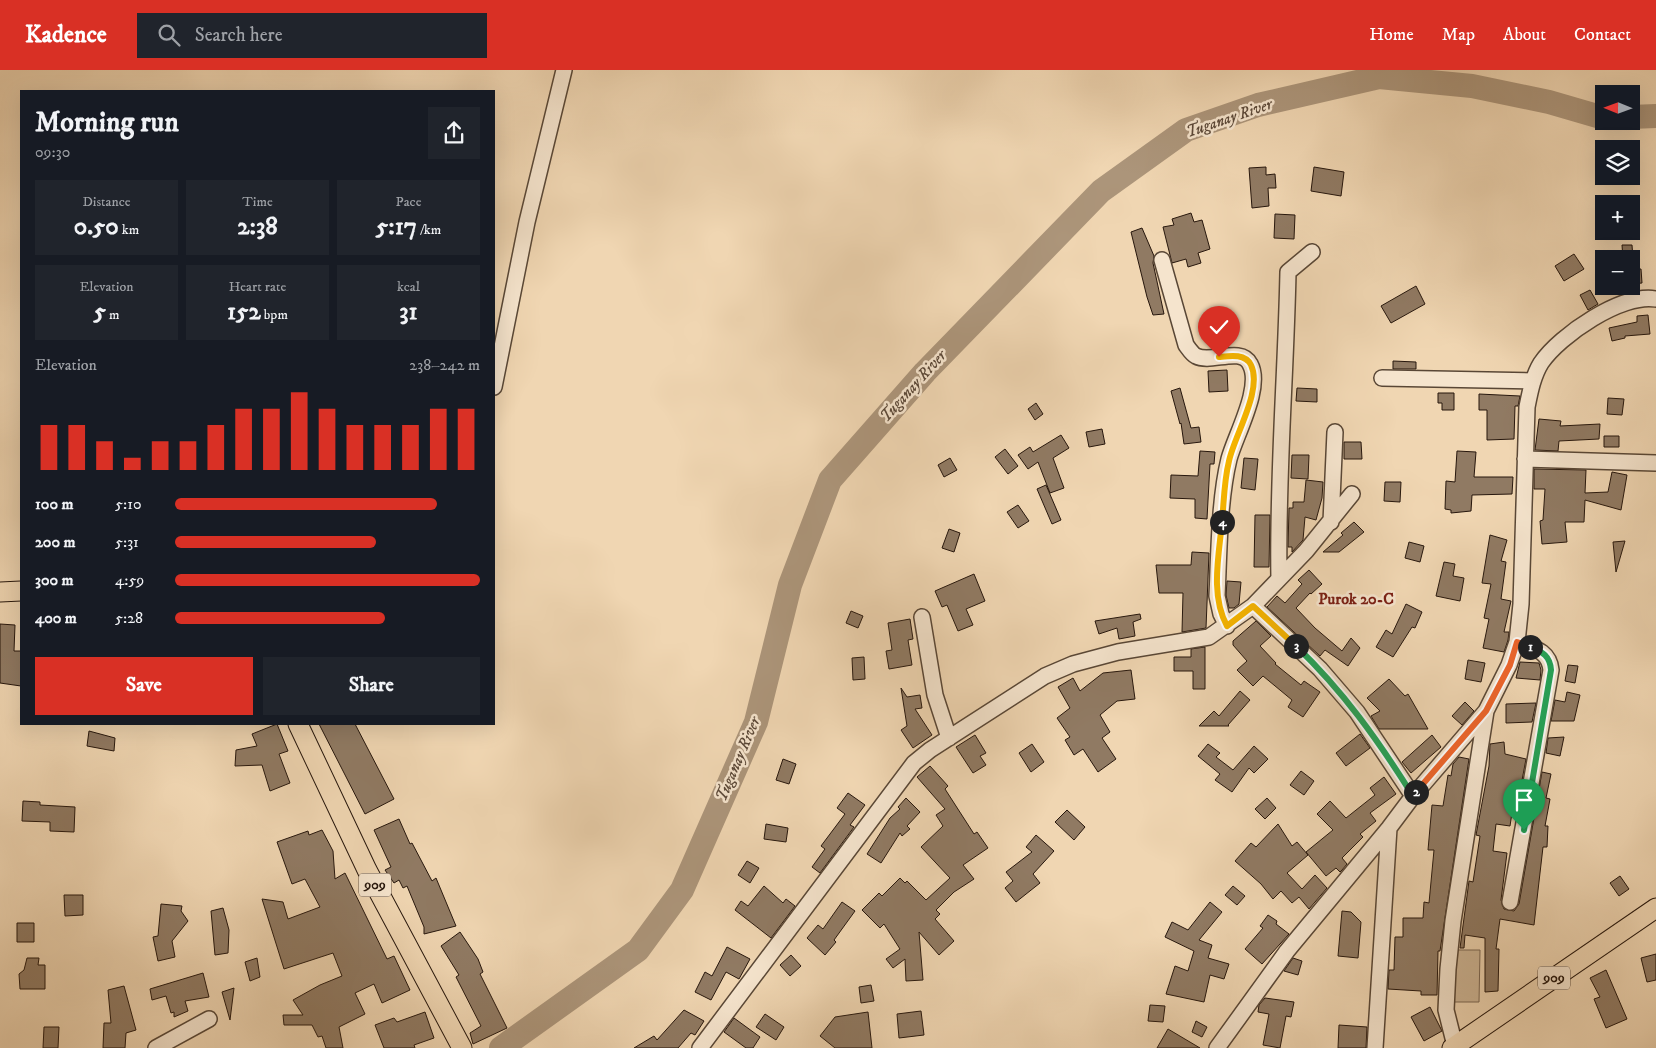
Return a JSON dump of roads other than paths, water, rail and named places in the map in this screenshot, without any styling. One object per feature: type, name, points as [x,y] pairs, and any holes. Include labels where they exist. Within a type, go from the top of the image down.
[{"type":"main road","points":[[0,592],[20,591]]},
{"type":"main road","name":"909","points":[[298,725],[367,870],[461,1045]]},
{"type":"main road","name":"909","points":[[1454,1047],[1656,908]]},
{"type":"street","points":[[495,382],[527,222],[564,70]]},
{"type":"street","points":[[1279,579],[1278,530],[1286,382],[1288,272],[1312,252]]},
{"type":"street","points":[[1162,260],[1186,345],[1190,351],[1195,356],[1206,359],[1235,356],[1246,359],[1250,364],[1252,383],[1250,400],[1234,446],[1226,479],[1219,556],[1217,596],[1221,614],[1227,626]]},
{"type":"street","points":[[1217,1048],[1286,951],[1389,828],[1413,796],[1486,711],[1510,665],[1517,642],[1521,604],[1527,407],[1533,381],[1542,363],[1568,336],[1607,310],[1622,304],[1648,298],[1656,299]]},
{"type":"street","points":[[1382,378],[1533,381]]},
{"type":"street","points":[[1331,522],[1335,432]]},
{"type":"street","points":[[1525,459],[1656,463]]},
{"type":"street","points":[[700,1048],[914,763],[1045,676],[1072,664],[1150,646],[1209,637],[1227,626],[1253,606],[1279,579],[1331,522],[1352,494]]},
{"type":"street","points":[[1253,606],[1320,669],[1357,712],[1413,796]]},
{"type":"street","points":[[922,617],[935,695],[949,738]]},
{"type":"street","points":[[1510,902],[1551,670],[1550,661],[1542,652],[1517,642]]},
{"type":"street","points":[[1454,1047],[1446,1010],[1448,969],[1453,921],[1486,711]]},
{"type":"street","points":[[1375,1048],[1385,929],[1389,828]]},
{"type":"street","points":[[156,1048],[209,1019]]},
{"type":"waterway","name":"Tuganay River","points":[[501,1048],[638,950],[682,890],[756,722],[790,585],[830,480],[925,372],[1101,191],[1186,130],[1258,105],[1379,77],[1472,86],[1549,102],[1595,115]]},
{"type":"waterway","name":"Tuganay River","points":[[1640,117],[1656,116]]},
{"type":"district","name":"Purok 20-C","points":[[1356,599]]}]
